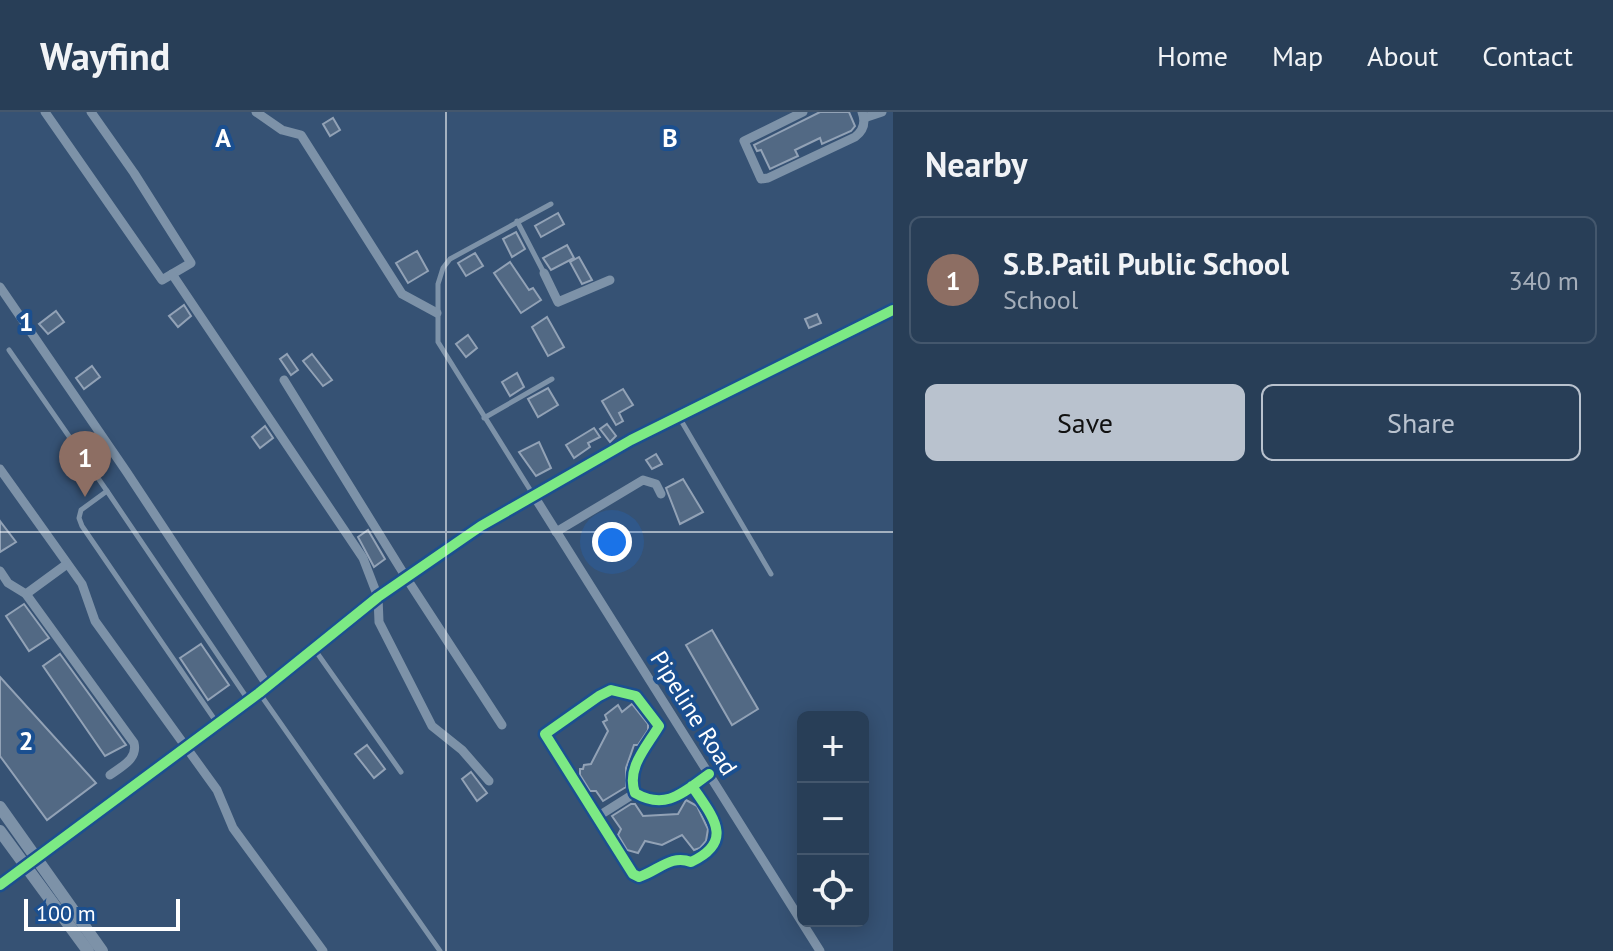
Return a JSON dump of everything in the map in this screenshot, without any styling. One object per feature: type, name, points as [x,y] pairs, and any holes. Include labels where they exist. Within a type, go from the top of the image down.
[{"type":"street","points":[[45,112],[162,280],[191,263],[91,112]]},
{"type":"street","points":[[256,112],[282,130],[301,135],[402,294],[437,313]]},
{"type":"street","points":[[803,112],[744,141],[761,179],[855,137],[863,129],[863,115],[882,112]]},
{"type":"street","points":[[544,273],[558,302],[610,280]]},
{"type":"street","points":[[172,274],[363,558],[378,597],[379,622],[432,726],[462,750],[489,781]]},
{"type":"street","points":[[0,287],[268,686]]},
{"type":"street","points":[[0,885],[249,701],[378,597],[481,526],[597,458],[893,310]]},
{"type":"street","points":[[284,380],[502,725]]},
{"type":"street","points":[[0,469],[82,584],[95,621],[217,790],[233,828],[323,951]]},
{"type":"street","points":[[556,532],[643,480],[656,484],[661,494]]},
{"type":"street","name":"Pipeline Road","points":[[534,496],[820,951]]},
{"type":"street","points":[[26,594],[67,564]]},
{"type":"street","points":[[0,571],[8,583],[26,594],[134,743],[134,757],[110,775]]},
{"type":"street","points":[[692,786],[718,827],[718,837],[713,847],[691,862],[683,859],[669,861],[639,877],[633,874],[545,734],[611,690],[636,696],[659,726],[632,770],[631,782],[635,793],[648,801],[665,801],[709,774]]},
{"type":"street","points":[[597,817],[635,793]]},
{"type":"street","points":[[0,807],[97,950]]},
{"type":"street","points":[[0,831],[25,868],[97,950]]},
{"type":"lane","points":[[534,496],[438,342],[438,284],[443,268],[450,259],[551,204]]},
{"type":"lane","points":[[517,221],[544,273]]},
{"type":"lane","points":[[9,350],[249,701]]},
{"type":"lane","points":[[484,418],[552,379]]},
{"type":"lane","points":[[679,416],[771,574]]},
{"type":"lane","points":[[107,491],[81,510],[79,518],[82,526],[217,724]]},
{"type":"lane","points":[[315,650],[401,772]]},
{"type":"lane","points":[[259,693],[440,951]]},
{"type":"building","points":[[820,112],[849,112],[855,126],[851,131],[822,144],[820,138],[795,150],[798,156],[770,169],[761,150],[757,151],[754,145]]},
{"type":"building","points":[[333,118],[340,130],[330,136],[323,124]]},
{"type":"building","points":[[558,213],[564,224],[541,237],[535,226]]},
{"type":"building","points":[[516,232],[525,249],[512,257],[503,239]]},
{"type":"building","points":[[567,245],[574,258],[551,270],[543,258]]},
{"type":"building","points":[[417,251],[428,271],[408,283],[396,263]]},
{"type":"building","points":[[475,253],[483,266],[466,276],[458,263]]},
{"type":"building","points":[[579,257],[592,280],[582,284],[570,262]]},
{"type":"building","points":[[510,262],[529,290],[533,288],[541,300],[521,313],[494,273]]},
{"type":"building","points":[[184,305],[191,316],[178,327],[169,316]]},
{"type":"building","points":[[56,311],[64,322],[48,334],[39,324]]},
{"type":"building","points":[[817,314],[821,323],[809,328],[805,319]]},
{"type":"building","points":[[547,317],[564,347],[548,356],[532,327]]},
{"type":"building","points":[[468,335],[477,348],[466,357],[456,344]]},
{"type":"building","points":[[287,354],[298,370],[291,375],[280,359]]},
{"type":"building","points":[[312,354],[332,380],[323,386],[303,361]]},
{"type":"building","points":[[92,366],[100,377],[84,389],[76,378]]},
{"type":"building","points":[[517,373],[524,387],[510,396],[502,382]]},
{"type":"building","points":[[548,388],[558,405],[538,417],[528,399]]},
{"type":"building","points":[[623,389],[633,405],[619,413],[623,421],[616,425],[602,401]]},
{"type":"building","points":[[607,424],[616,436],[610,442],[600,429]]},
{"type":"building","points":[[265,426],[273,438],[260,448],[252,437]]},
{"type":"building","points":[[594,428],[600,437],[588,443],[590,447],[574,458],[566,445]]},
{"type":"building","points":[[539,442],[551,468],[536,476],[519,452]]},
{"type":"building","points":[[656,454],[662,464],[652,469],[646,460]]},
{"type":"building","points":[[683,479],[703,512],[680,524],[666,488]]},
{"type":"building","points":[[0,521],[16,542],[0,552]]},
{"type":"building","points":[[368,530],[385,559],[374,567],[358,537]]},
{"type":"building","points":[[24,604],[49,638],[29,651],[6,616]]},
{"type":"building","points":[[712,630],[758,709],[732,725],[686,645]]},
{"type":"building","points":[[201,644],[229,685],[208,700],[180,658]]},
{"type":"building","points":[[60,654],[126,745],[105,756],[43,666]]},
{"type":"building","points":[[0,677],[96,783],[47,820],[0,756]]},
{"type":"building","points":[[632,704],[648,724],[648,730],[638,745],[634,745],[626,768],[626,787],[603,801],[596,791],[590,791],[580,775],[580,769],[591,764],[608,731],[603,722],[607,720],[605,715],[618,705],[622,712]]},
{"type":"building","points":[[367,745],[385,769],[374,778],[355,754]]},
{"type":"building","points":[[471,772],[487,793],[477,801],[462,779]]},
{"type":"building","points":[[686,800],[697,806],[708,829],[706,841],[700,848],[694,850],[682,835],[662,845],[645,841],[638,853],[627,850],[618,835],[621,829],[612,816],[631,804],[635,804],[643,816],[678,814]]},
{"type":"cycle path","points":[[0,885],[259,693],[378,597],[481,526],[631,440],[893,310]]},
{"type":"cycle path","points":[[692,786],[700,797],[707,808],[716,827],[713,845],[691,862],[677,860],[639,877],[633,874],[545,734],[611,690],[636,696],[659,726],[635,767],[635,793],[665,800],[683,793],[691,787],[700,781],[709,774]]},
{"type":"place","name":"S.B.Patil Public School","points":[[85,497]]}]
